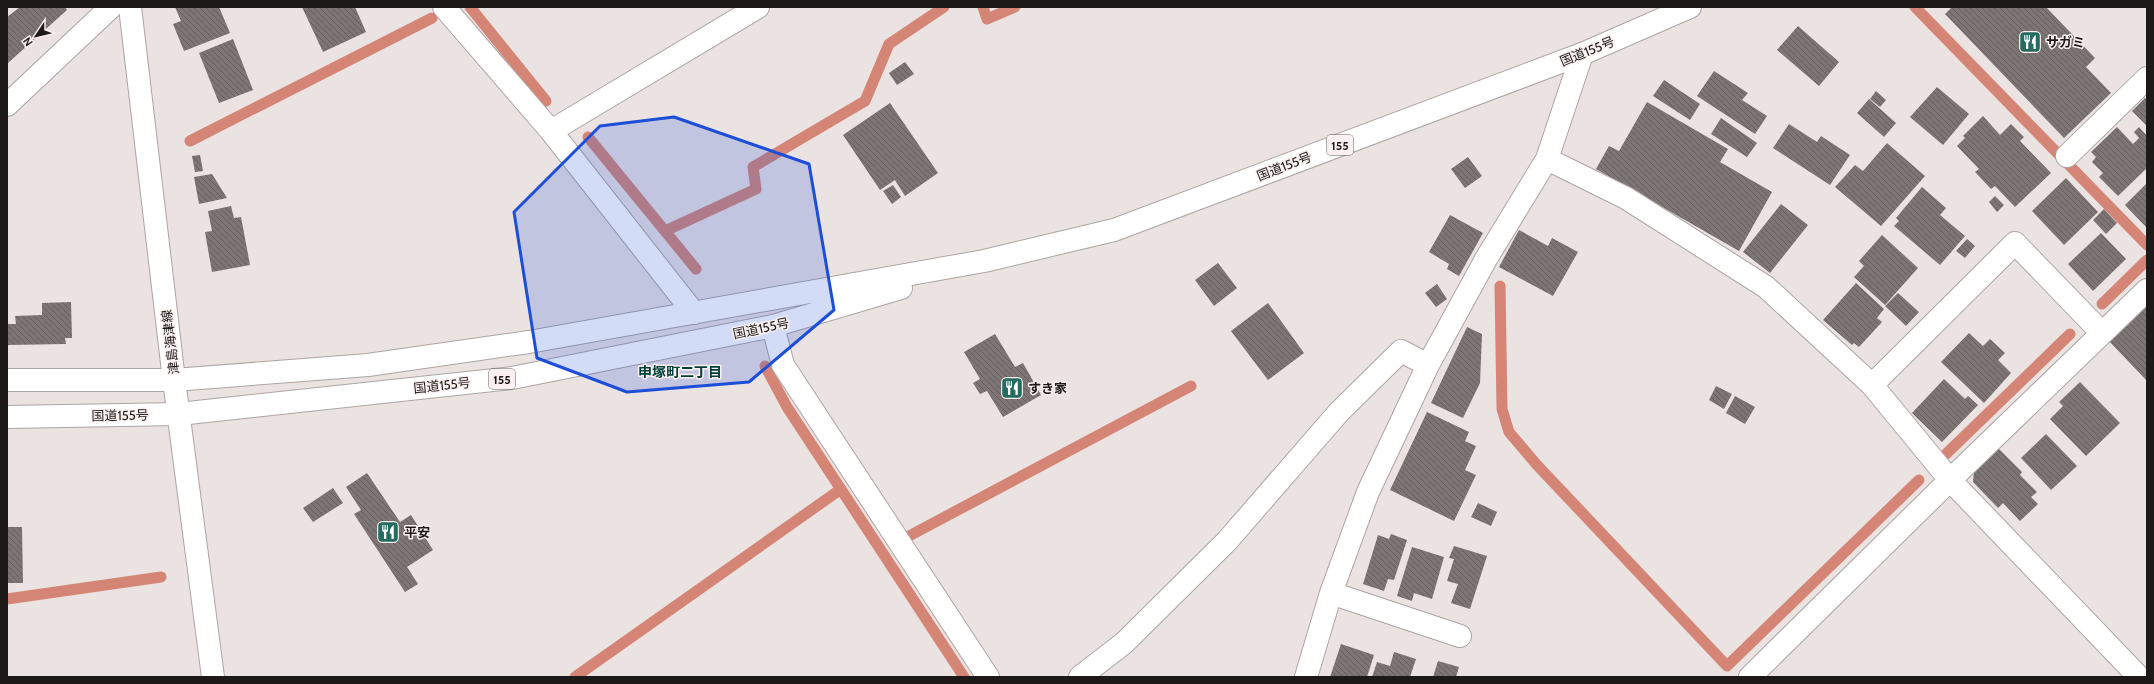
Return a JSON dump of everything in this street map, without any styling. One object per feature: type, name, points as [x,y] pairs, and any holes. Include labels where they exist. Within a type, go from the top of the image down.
[{"type":"main road","points":[[7,105],[111,7]]},
{"type":"main road","name":"津島海津線","points":[[130,7],[174,380],[213,677]]},
{"type":"main road","points":[[444,7],[551,131],[694,312]]},
{"type":"main road","points":[[551,131],[758,7]]},
{"type":"main road","name":"国道155号","points":[[7,417],[179,414],[512,378],[807,318],[984,262],[1114,230],[1582,54],[1690,7]]},
{"type":"main road","points":[[1306,677],[1331,593],[1368,492],[1428,365],[1486,259],[1547,159],[1582,54]]},
{"type":"main road","points":[[2067,156],[2147,78]]},
{"type":"main road","points":[[1547,159],[1626,198],[1766,287],[1872,385],[1950,480],[2139,677]]},
{"type":"main road","points":[[1872,385],[2015,243],[2102,333]]},
{"type":"main road","name":"国道155号","points":[[7,380],[174,380],[368,365],[529,342],[984,262]]},
{"type":"main road","points":[[1750,677],[1950,480],[2147,290]]},
{"type":"main road","points":[[772,326],[782,365],[988,677]]},
{"type":"main road","points":[[1080,677],[1124,643],[1227,541],[1339,412],[1401,351],[1428,365]]},
{"type":"main road","points":[[1331,593],[1460,636]]},
{"type":"highlighted area","points":[[674,117],[809,164],[834,310],[749,382],[627,392],[537,358],[514,212],[600,126]]},
{"type":"building","points":[[20,7],[65,7],[67,10],[8,63],[7,17]]},
{"type":"building","points":[[175,7],[219,7],[230,33],[184,51],[173,24],[181,21]]},
{"type":"building","points":[[302,7],[355,7],[366,32],[323,52]]},
{"type":"building","points":[[1952,7],[2046,7],[2095,58],[2086,67],[2111,93],[2064,138],[1945,14]]},
{"type":"building","points":[[1798,26],[1839,62],[1819,86],[1777,50]]},
{"type":"building","points":[[233,39],[253,90],[219,103],[199,53]]},
{"type":"building","points":[[905,62],[914,74],[897,85],[889,73]]},
{"type":"building","points":[[1714,71],[1748,93],[1742,100],[1767,116],[1755,134],[1697,96]]},
{"type":"building","points":[[1664,80],[1700,104],[1690,120],[1653,96]]},
{"type":"building","points":[[1937,87],[1969,114],[1943,145],[1910,117]]},
{"type":"building","points":[[1876,91],[1886,100],[1880,107],[1870,99]]},
{"type":"building","points":[[2145,98],[2147,100],[2147,126],[2132,111]]},
{"type":"building","points":[[1869,99],[1896,123],[1884,137],[1857,113]]},
{"type":"building","points":[[1647,102],[1728,149],[1720,162],[1772,192],[1739,251],[1596,169],[1609,146],[1619,151]]},
{"type":"building","points":[[890,103],[938,173],[905,196],[895,180],[880,190],[843,135]]},
{"type":"building","points":[[1983,116],[2000,135],[2011,124],[2024,137],[2020,141],[2051,173],[2015,207],[1995,186],[1991,189],[1975,172],[1979,169],[1957,146],[1965,138],[1963,136]]},
{"type":"building","points":[[1721,118],[1757,143],[1747,157],[1711,134]]},
{"type":"building","points":[[1789,124],[1817,142],[1821,136],[1850,155],[1830,185],[1773,148]]},
{"type":"building","points":[[2117,127],[2133,144],[2139,138],[2134,132],[2139,127],[2147,136],[2147,168],[2118,196],[2099,177],[2103,173],[2092,162],[2096,157],[2091,152]]},
{"type":"building","points":[[1887,143],[1925,176],[1881,226],[1835,187],[1855,165],[1863,171]]},
{"type":"building","points":[[200,155],[203,171],[195,172],[192,156]]},
{"type":"building","points":[[1468,157],[1482,176],[1465,188],[1451,169]]},
{"type":"building","points":[[212,174],[227,198],[199,204],[194,177]]},
{"type":"building","points":[[2066,178],[2098,212],[2064,245],[2032,211]]},
{"type":"building","points":[[2147,183],[2147,228],[2125,205]]},
{"type":"building","points":[[893,185],[901,197],[892,204],[883,191]]},
{"type":"building","points":[[1922,187],[1946,208],[1940,215],[1965,236],[1940,265],[1894,226],[1899,221],[1896,218]]},
{"type":"building","points":[[1995,196],[2004,205],[1997,212],[1989,202]]},
{"type":"building","points":[[1781,204],[1808,225],[1770,273],[1743,252]]},
{"type":"building","points":[[231,206],[234,218],[241,217],[250,265],[212,272],[205,232],[212,231],[208,211]]},
{"type":"building","points":[[2104,209],[2117,223],[2106,234],[2093,220]]},
{"type":"building","points":[[1450,215],[1483,233],[1459,276],[1447,269],[1449,264],[1429,252]]},
{"type":"building","points":[[1519,230],[1548,246],[1552,238],[1578,252],[1553,296],[1499,267]]},
{"type":"building","points":[[2101,233],[2126,259],[2093,291],[2068,264]]},
{"type":"building","points":[[1882,235],[1918,268],[1885,305],[1854,277],[1864,266],[1859,261]]},
{"type":"building","points":[[1967,239],[1975,246],[1965,258],[1956,251]]},
{"type":"building","points":[[1218,263],[1237,288],[1214,306],[1195,280]]},
{"type":"building","points":[[1856,283],[1884,309],[1877,318],[1882,322],[1859,347],[1854,343],[1852,345],[1823,320]]},
{"type":"building","points":[[1437,284],[1447,299],[1436,307],[1425,293]]},
{"type":"building","points":[[1898,293],[1919,312],[1906,326],[1885,306]]},
{"type":"building","points":[[71,302],[72,338],[65,338],[66,344],[7,345],[7,324],[16,324],[15,316],[42,315],[42,303]]},
{"type":"building","points":[[1268,303],[1304,353],[1268,380],[1231,331]]},
{"type":"building","points":[[2144,305],[2147,308],[2147,381],[2108,340]]},
{"type":"building","points":[[1467,327],[1482,334],[1480,383],[1463,418],[1431,403]]},
{"type":"building","points":[[1969,333],[1983,346],[1990,339],[2005,353],[1998,360],[2011,373],[1984,403],[1941,362]]},
{"type":"building","points":[[995,334],[1015,367],[1023,363],[1041,395],[1003,417],[987,391],[980,394],[973,383],[980,379],[964,352]]},
{"type":"building","points":[[1944,379],[1965,399],[1968,396],[1978,405],[1942,442],[1912,413]]},
{"type":"building","points":[[2080,382],[2120,423],[2086,456],[2050,419],[2063,406],[2059,402]]},
{"type":"building","points":[[1716,386],[1732,394],[1724,409],[1709,400]]},
{"type":"building","points":[[1735,396],[1755,407],[1745,424],[1726,413]]},
{"type":"building","points":[[1427,412],[1469,432],[1465,441],[1476,446],[1465,470],[1476,475],[1454,521],[1390,490]]},
{"type":"building","points":[[2046,434],[2077,466],[2051,490],[2021,458]]},
{"type":"building","points":[[1997,447],[2022,472],[2020,475],[2037,492],[2031,497],[2038,504],[2020,521],[2003,503],[1998,508],[1973,482],[1974,471]]},
{"type":"building","points":[[367,473],[400,522],[411,515],[433,550],[407,567],[418,584],[405,592],[354,514],[361,510],[346,487]]},
{"type":"building","points":[[333,488],[343,503],[313,522],[303,508]]},
{"type":"building","points":[[1478,503],[1497,512],[1491,526],[1471,517]]},
{"type":"building","points":[[7,527],[22,527],[23,583],[7,583]]},
{"type":"building","points":[[1391,534],[1407,540],[1394,580],[1388,579],[1384,591],[1363,584],[1378,535],[1389,539]]},
{"type":"building","points":[[1454,546],[1487,556],[1470,609],[1451,603],[1458,584],[1447,581],[1454,559],[1449,558]]},
{"type":"building","points":[[1412,547],[1444,557],[1432,599],[1414,593],[1412,601],[1397,596]]},
{"type":"building","points":[[1341,644],[1374,655],[1367,677],[1330,677]]},
{"type":"building","points":[[1394,652],[1416,659],[1410,677],[1372,677],[1377,662],[1390,666]]},
{"type":"building","points":[[1438,661],[1459,667],[1456,677],[1433,677]]},
{"type":"waterway","points":[[470,7],[546,101]]},
{"type":"waterway","points":[[665,231],[756,189],[753,167],[865,101],[889,44],[944,7]]},
{"type":"waterway","points":[[983,7],[987,19],[1015,7]]},
{"type":"waterway","points":[[1915,7],[2147,245]]},
{"type":"waterway","points":[[190,141],[432,18]]},
{"type":"waterway","points":[[588,137],[696,269]]},
{"type":"waterway","points":[[2102,304],[2147,260]]},
{"type":"waterway","points":[[1500,286],[1502,409],[1509,432],[1537,465],[1727,666],[1919,480]]},
{"type":"waterway","points":[[1946,454],[2070,334]]},
{"type":"waterway","points":[[765,366],[787,407],[964,677]]},
{"type":"waterway","points":[[909,536],[1191,386]]},
{"type":"waterway","points":[[575,677],[841,489]]},
{"type":"waterway","points":[[7,599],[161,577]]},
{"type":"place","name":"サガミ","points":[[2030,42]]},
{"type":"place","name":"すき家","points":[[1012,388]]},
{"type":"place","name":"平安","points":[[388,532]]},
{"type":"district","name":"申塚町二丁目","points":[[680,372]]}]
